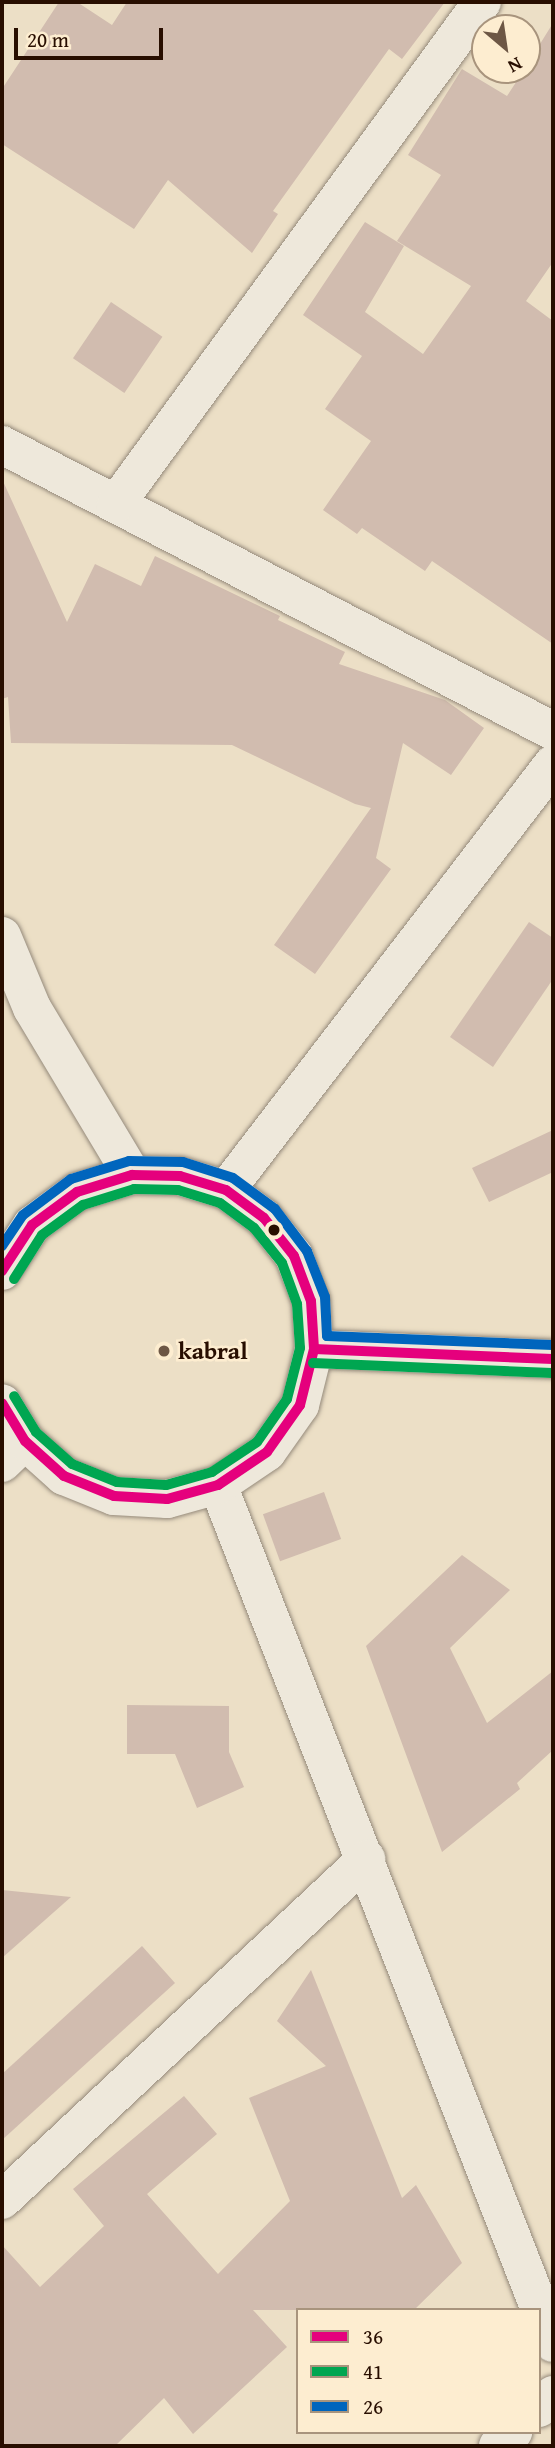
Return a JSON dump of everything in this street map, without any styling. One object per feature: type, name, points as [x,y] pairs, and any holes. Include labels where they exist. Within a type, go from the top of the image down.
[{"type":"street","points":[[116,504],[482,2]]},
{"type":"street","points":[[2,445],[553,732]]},
{"type":"street","points":[[226,1190],[553,764]]},
{"type":"street","points":[[2,936],[32,1008],[132,1175]]},
{"type":"street","points":[[2,1271],[32,1225],[77,1192],[132,1175],[180,1176],[226,1190],[264,1218],[294,1256],[311,1301],[314,1349],[300,1405],[267,1452],[218,1485],[167,1499],[114,1496],[13,1452],[2,1403]]},
{"type":"street","points":[[314,1349],[553,1359]]},
{"type":"street","points":[[218,1485],[539,2308]]},
{"type":"street","points":[[2,2200],[366,1859]]},
{"type":"street","points":[[541,2312],[553,2343]]},
{"type":"street","points":[[498,2446],[511,2434]]},
{"type":"building","points":[[59,2],[77,2],[112,25],[127,2],[445,2],[402,59],[389,49],[273,211],[278,214],[252,253],[168,180],[134,229],[2,144],[2,89]]},
{"type":"building","points":[[553,23],[553,262],[526,301],[553,321],[553,644],[432,561],[425,571],[362,528],[357,534],[323,510],[371,441],[325,409],[362,356],[303,315],[365,222],[404,246],[365,312],[423,354],[471,286],[397,241],[441,175],[408,155],[462,69],[471,74],[471,84],[487,84],[507,96],[515,84],[541,84],[541,42]]},
{"type":"building","points":[[111,302],[162,337],[124,393],[73,358]]},
{"type":"building","points":[[2,479],[67,622],[95,564],[141,586],[155,556],[280,616],[278,620],[345,652],[339,664],[445,700],[484,728],[451,775],[403,743],[376,858],[391,869],[315,974],[274,945],[371,808],[355,804],[232,745],[11,743],[8,697],[2,699]]},
{"type":"building","points":[[529,922],[553,938],[553,979],[493,1067],[450,1037]]},
{"type":"building","points":[[553,1130],[553,1172],[489,1202],[472,1168]]},
{"type":"building","points":[[324,1492],[341,1539],[280,1561],[263,1514]]},
{"type":"building","points":[[462,1555],[510,1590],[450,1648],[487,1723],[553,1671],[553,1750],[517,1783],[520,1789],[442,1852],[366,1646]]},
{"type":"building","points":[[127,1705],[229,1706],[229,1752],[244,1787],[197,1808],[175,1754],[127,1754]]},
{"type":"building","points":[[2,1890],[71,1897],[2,1958]]},
{"type":"building","points":[[142,1946],[175,1983],[2,2140],[2,2074]]},
{"type":"building","points":[[311,1970],[402,2198],[416,2185],[462,2263],[416,2308],[253,2310],[287,2347],[193,2434],[164,2398],[115,2446],[2,2446],[2,2245],[40,2287],[104,2226],[73,2189],[184,2096],[217,2134],[147,2194],[218,2274],[290,2201],[249,2098],[326,2066],[277,2021]]},
{"type":"transit line","name":"26","points":[[2,1246],[23,1215],[71,1179],[129,1161],[183,1162],[233,1178],[275,1209],[307,1251],[325,1297],[327,1336],[553,1345]]},
{"type":"transit line","name":"36","points":[[2,1271],[32,1225],[77,1192],[132,1175],[180,1176],[226,1190],[264,1218],[294,1256],[311,1301],[314,1349],[300,1405],[267,1452],[218,1485],[167,1499],[114,1496],[64,1476],[25,1441],[2,1403]]},
{"type":"transit line","name":"41","points":[[14,1279],[42,1235],[83,1205],[134,1189],[178,1190],[220,1203],[254,1228],[282,1263],[297,1304],[300,1348],[287,1399],[257,1442],[212,1472],[166,1485],[117,1482],[72,1464],[36,1432],[14,1396]]},
{"type":"transit line","name":"36","points":[[314,1349],[553,1359]]},
{"type":"transit line","name":"41","points":[[313,1363],[552,1373]]},
{"type":"place","name":"kabral","points":[[164,1351]]}]
